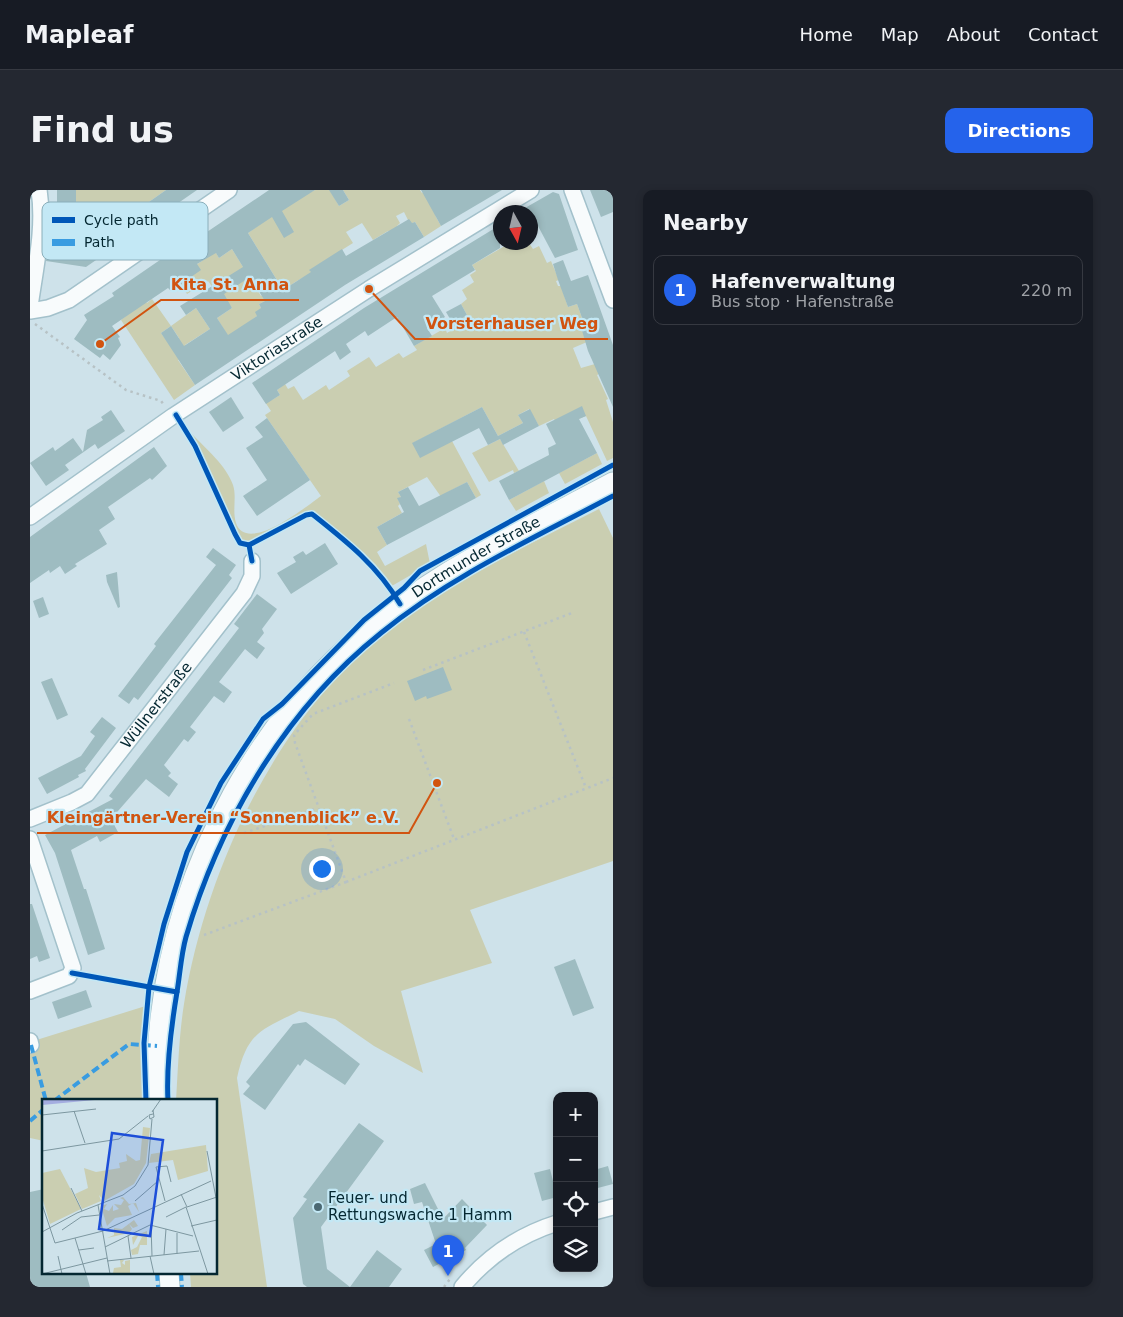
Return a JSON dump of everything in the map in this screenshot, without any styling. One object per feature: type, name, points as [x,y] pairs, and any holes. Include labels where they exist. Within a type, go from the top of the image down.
[{"type":"main road","name":"Dortmunder Straße","points":[[157,1099],[156,1056],[164,989],[186,899],[213,832],[231,796],[255,756],[279,723],[332,662],[400,604],[450,570],[613,482]]},
{"type":"main road","points":[[169,1274],[170,1287]]},
{"type":"street","points":[[30,306],[39,240],[41,202],[39,190]]},
{"type":"street","points":[[208,205],[230,190]]},
{"type":"street","name":"Viktoriastraße","points":[[30,517],[173,416],[369,289],[531,190]]},
{"type":"street","points":[[572,190],[613,300]]},
{"type":"street","points":[[33,318],[48,308],[69,300],[128,260]]},
{"type":"street","name":"Wüllnerstraße","points":[[30,819],[87,794],[244,593],[252,576],[252,562]]},
{"type":"street","points":[[30,839],[73,968],[69,976],[30,991]]},
{"type":"street","points":[[598,1211],[613,1207]]},
{"type":"street","points":[[462,1287],[478,1269],[516,1240],[531,1232],[553,1225]]},
{"type":"path","points":[[33,318],[126,390],[161,401],[173,416]]},
{"type":"path","points":[[423,670],[572,612]]},
{"type":"path","points":[[524,632],[586,788]]},
{"type":"path","points":[[346,882],[318,808],[294,735],[313,714],[394,683]]},
{"type":"path","points":[[409,719],[454,839]]},
{"type":"path","points":[[204,935],[613,778]]},
{"type":"path","points":[[244,833],[318,808]]},
{"type":"green space","points":[[76,190],[166,190],[149,202],[76,202]]},
{"type":"green space","points":[[315,190],[330,190],[339,206],[349,200],[343,190],[420,190],[422,193],[428,190],[436,217],[441,226],[424,237],[415,222],[410,224],[404,212],[396,216],[400,223],[397,226],[400,231],[388,231],[373,240],[362,223],[346,232],[353,243],[310,270],[313,275],[294,283],[269,308],[265,301],[259,304],[261,308],[257,316],[229,338],[217,318],[232,308],[226,301],[208,281],[187,294],[176,278],[203,260],[208,260],[208,255],[214,249],[219,258],[232,249],[261,296],[280,285],[248,233],[293,200],[295,203],[294,200]]},
{"type":"green space","points":[[539,246],[547,263],[551,261],[559,280],[556,281],[558,286],[561,286],[568,307],[577,304],[585,326],[587,342],[573,348],[581,368],[595,364],[599,374],[597,375],[608,399],[606,400],[613,422],[613,458],[607,461],[586,416],[559,427],[554,419],[539,426],[529,409],[518,415],[523,423],[498,436],[482,407],[413,443],[452,441],[481,495],[476,498],[467,482],[448,492],[444,501],[427,477],[398,492],[401,497],[398,499],[400,504],[398,506],[402,513],[377,527],[387,545],[377,552],[385,566],[426,544],[430,564],[390,587],[365,557],[312,514],[306,515],[254,543],[249,545],[240,543],[189,436],[192,434],[209,451],[230,478],[234,490],[236,523],[242,531],[252,534],[264,531],[291,517],[321,496],[265,415],[271,411],[263,399],[272,400],[280,395],[277,390],[285,384],[288,389],[294,386],[303,400],[326,385],[329,390],[350,376],[347,371],[369,357],[376,367],[399,353],[403,358],[417,350],[414,346],[445,328],[447,333],[455,328],[453,324],[467,315],[461,304],[467,299],[462,290],[474,282],[470,275],[476,271],[472,265],[498,250],[538,250]]},
{"type":"green space","points":[[152,299],[171,326],[196,308],[210,329],[185,345],[189,352],[178,360],[195,385],[174,400],[121,320],[145,301],[147,303]],"holes":[[[171,326],[179,338],[169,344],[161,333]]]},
{"type":"green space","points":[[500,439],[519,471],[514,473],[513,470],[489,482],[472,453]]},
{"type":"green space","points":[[597,453],[602,464],[565,484],[559,473]]},
{"type":"green space","points":[[544,481],[549,493],[516,511],[509,500]]},
{"type":"green space","points":[[599,509],[613,538],[613,861],[470,910],[492,963],[401,991],[423,1073],[374,1046],[335,1019],[299,1011],[265,1028],[258,1034],[246,1051],[237,1078],[267,1287],[191,1287],[190,1274],[218,1274],[218,1099],[176,1099],[182,1016],[195,950],[211,896],[232,843],[257,790],[287,741],[321,695],[359,654],[402,619],[426,603],[524,547]]},
{"type":"green space","points":[[152,1004],[149,1099],[42,1099],[42,1141],[30,1138],[30,1042]]},
{"type":"building","points":[[57,190],[76,190],[76,202],[57,202]]},
{"type":"building","points":[[166,190],[197,190],[180,202],[149,202]]},
{"type":"building","points":[[269,190],[315,190],[282,211],[294,232],[284,238],[272,217],[248,233],[283,290],[311,272],[309,270],[342,249],[346,256],[409,219],[412,223],[415,222],[424,237],[345,285],[195,385],[161,333],[171,326],[184,346],[210,329],[196,308],[186,315],[180,306],[243,267],[232,249],[219,258],[216,253],[208,258],[208,231]],"holes":[[[250,277],[265,301],[259,304],[261,308],[255,312],[257,316],[228,335],[217,318],[232,308],[224,294]]]},
{"type":"building","points":[[329,190],[343,190],[349,200],[339,206]]},
{"type":"building","points":[[421,190],[502,190],[441,226]]},
{"type":"building","points":[[590,190],[613,190],[613,212],[601,217]]},
{"type":"building","points":[[553,192],[559,194],[578,250],[555,258],[538,226],[538,205],[530,205]]},
{"type":"building","points":[[493,229],[493,250],[497,250],[472,265],[475,270],[432,296],[445,317],[427,328],[432,336],[414,346],[397,317],[368,336],[365,331],[346,344],[351,352],[340,360],[335,351],[277,390],[280,395],[266,404],[252,383],[364,308]]},
{"type":"building","points":[[46,260],[96,260],[86,267]]},
{"type":"building","points":[[160,260],[204,260],[197,264],[201,270],[171,291],[168,288],[112,326],[120,337],[118,338],[121,345],[110,360],[103,354],[100,358],[74,339],[87,320],[84,315],[114,296],[112,293]]},
{"type":"building","points":[[563,260],[571,281],[588,275],[613,345],[613,407],[588,351],[581,327],[585,326],[577,304],[568,307],[558,280],[553,264]]},
{"type":"building","points":[[461,304],[467,315],[453,324],[446,312]]},
{"type":"building","points":[[231,397],[244,418],[223,432],[209,412]]},
{"type":"building","points":[[582,406],[586,416],[579,419],[597,453],[509,500],[499,481],[549,455],[548,448],[556,444],[546,424]]},
{"type":"building","points":[[482,407],[498,436],[523,423],[518,415],[530,409],[539,426],[503,445],[500,439],[488,445],[479,428],[420,458],[412,443]]},
{"type":"building","points":[[111,410],[125,431],[98,449],[95,444],[65,465],[69,470],[46,486],[30,463],[53,447],[55,451],[73,438],[83,452],[87,430],[103,420],[101,417]]},
{"type":"building","points":[[267,418],[310,480],[257,516],[243,496],[267,480],[246,448],[263,437],[255,427]]},
{"type":"building","points":[[154,447],[167,466],[152,480],[150,478],[108,507],[115,519],[99,530],[107,544],[75,564],[77,566],[65,574],[60,566],[50,573],[49,570],[30,583],[30,537]]},
{"type":"building","points":[[467,482],[476,498],[387,545],[377,527],[404,512],[397,498],[401,497],[398,492],[408,487],[419,506]]},
{"type":"building","points":[[325,543],[338,564],[291,594],[277,573],[296,562],[293,557],[303,551],[306,555]]},
{"type":"building","points":[[213,548],[236,565],[229,575],[232,578],[138,700],[134,697],[129,704],[118,696],[156,646],[154,644],[216,565],[206,557]]},
{"type":"building","points":[[117,572],[120,607],[118,608],[106,575]]},
{"type":"building","points":[[257,594],[277,609],[262,629],[264,633],[257,642],[265,648],[257,659],[245,649],[219,682],[232,692],[224,703],[214,696],[190,727],[196,732],[188,742],[184,739],[164,765],[171,773],[168,776],[178,784],[169,797],[146,779],[111,819],[118,832],[100,842],[97,836],[71,850],[84,889],[86,889],[105,949],[88,955],[55,853],[45,835],[113,799],[109,796],[239,628],[234,624]]},
{"type":"building","points":[[43,597],[49,614],[39,618],[33,601]]},
{"type":"building","points":[[443,667],[452,690],[427,699],[426,696],[415,701],[407,681]]},
{"type":"building","points":[[52,678],[68,715],[57,720],[41,682]]},
{"type":"building","points":[[102,717],[116,728],[85,769],[86,771],[78,775],[79,777],[47,794],[38,778],[81,756],[95,736],[90,732]]},
{"type":"building","points":[[30,904],[32,904],[50,958],[39,962],[37,956],[30,959]]},
{"type":"building","points":[[575,959],[594,1008],[573,1016],[554,967]]},
{"type":"building","points":[[86,990],[92,1007],[58,1019],[52,1002]]},
{"type":"building","points":[[306,1022],[360,1064],[345,1085],[305,1059],[300,1066],[298,1064],[265,1110],[243,1094],[250,1086],[246,1082],[293,1024]]},
{"type":"building","name":"Feuer- und Rettungswache 1 Hamm","points":[[359,1123],[384,1141],[321,1227],[327,1269],[350,1287],[307,1287],[303,1284],[293,1218],[307,1199],[303,1197]]},
{"type":"building","points":[[608,1166],[613,1184],[598,1188],[598,1169]]},
{"type":"building","points":[[550,1169],[553,1181],[553,1198],[542,1201],[534,1173]]},
{"type":"building","points":[[425,1183],[443,1219],[462,1199],[487,1225],[465,1248],[466,1250],[433,1267],[424,1250],[436,1244],[422,1202],[414,1204],[410,1189]]},
{"type":"building","points":[[42,1189],[42,1274],[86,1274],[90,1287],[30,1287],[30,1192]]},
{"type":"building","points":[[377,1250],[402,1269],[389,1287],[350,1287]]},
{"type":"marked path","points":[[57,1099],[129,1044],[157,1046]]},
{"type":"marked path","points":[[31,1045],[45,1099]]},
{"type":"marked path","points":[[30,1121],[42,1111]]},
{"type":"marked path","points":[[157,1274],[158,1287]]},
{"type":"marked path","points":[[181,1274],[182,1287]]},
{"type":"cycle path","points":[[176,415],[195,446],[240,543],[249,545],[252,561]]},
{"type":"cycle path","points":[[146,1099],[144,1043],[149,987],[164,924],[187,852],[221,783],[263,719],[282,704],[364,620],[404,588],[420,571],[613,465]]},
{"type":"cycle path","points":[[168,1099],[168,1060],[186,937],[217,851],[261,770],[287,732],[315,696],[347,663],[408,612],[494,559],[613,496]]},
{"type":"cycle path","points":[[249,545],[306,515],[312,514],[349,544],[371,566],[400,604]]},
{"type":"cycle path","points":[[72,973],[177,992]]},
{"type":"place","name":"Vorsterhauser Weg","points":[[369,289]]},
{"type":"place","name":"Kita St. Anna","points":[[100,344]]},
{"type":"place","name":"Kleingärtner-Verein “Sonnenblick” e.V.","points":[[437,783]]},
{"type":"place","name":"Feuer- und Rettungswache 1 Hamm","points":[[318,1207]]},
{"type":"place","name":"Hafenverwaltung","points":[[448,1276]]}]
